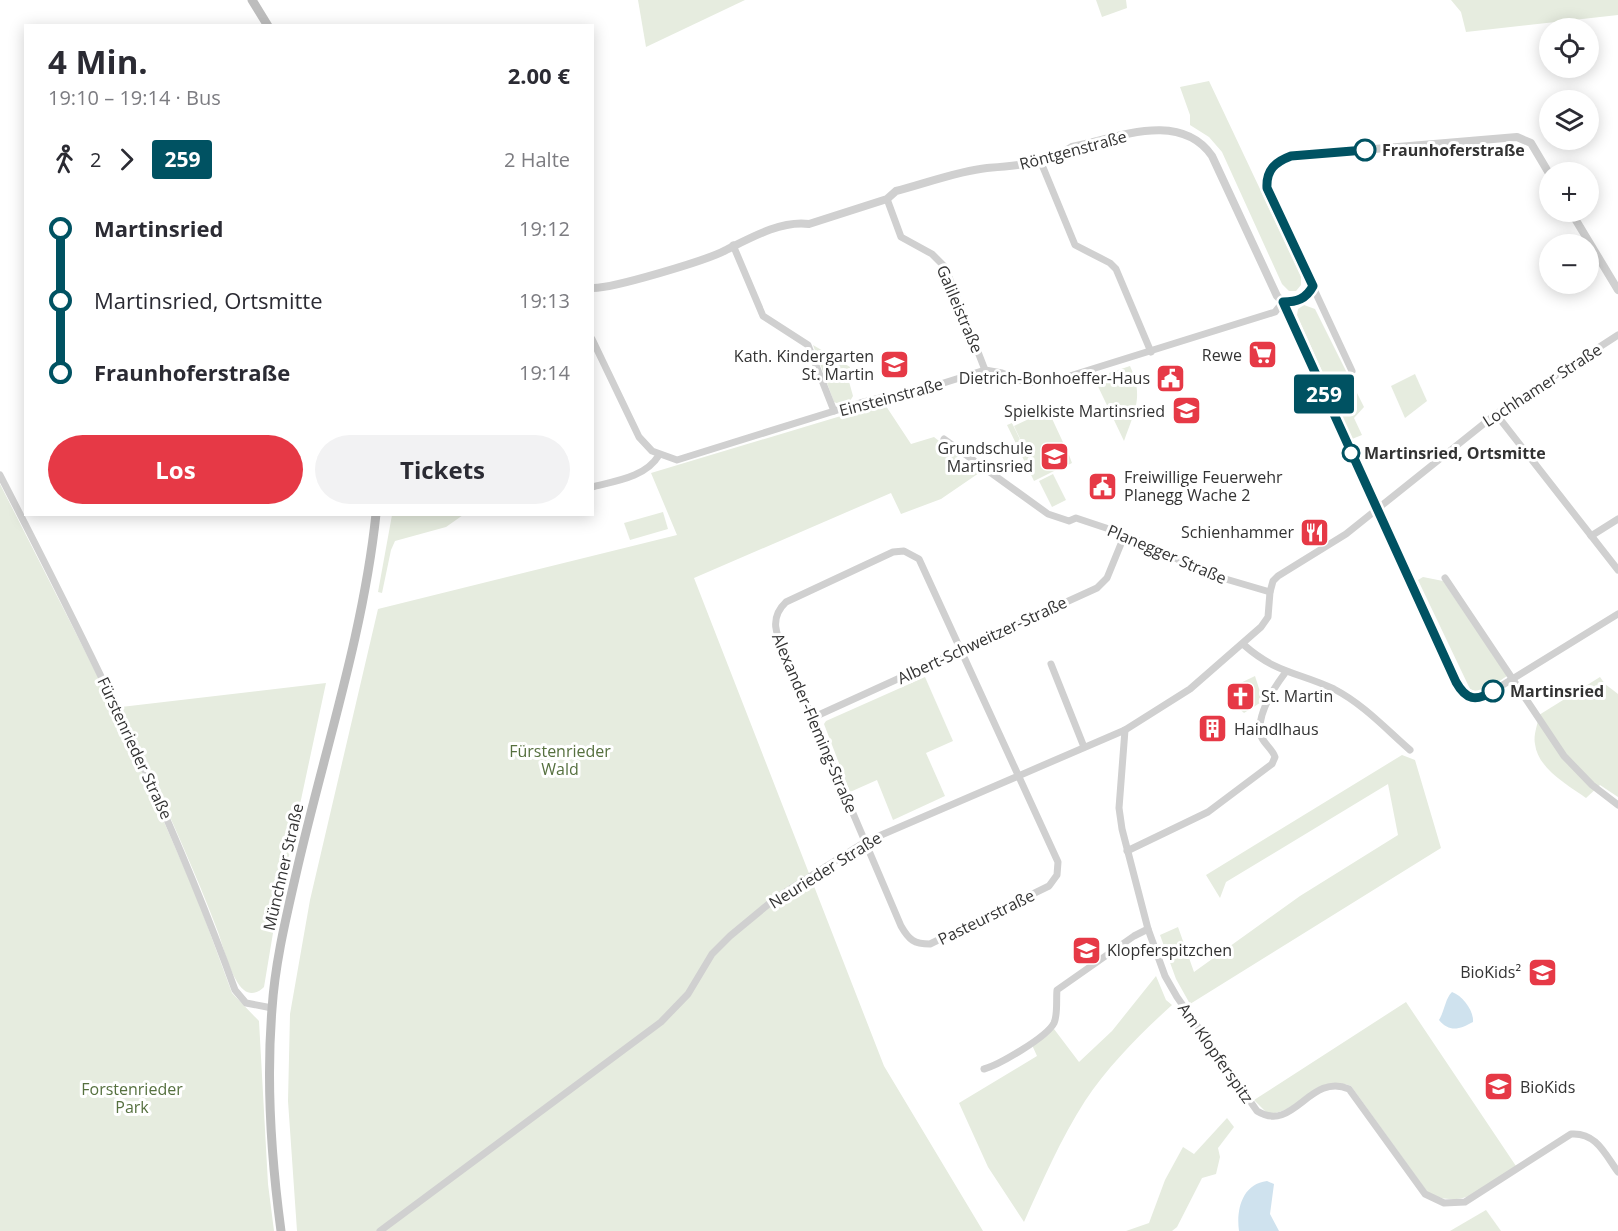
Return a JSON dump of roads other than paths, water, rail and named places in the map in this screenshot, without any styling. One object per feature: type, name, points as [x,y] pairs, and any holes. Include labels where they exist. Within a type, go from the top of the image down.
[{"type":"main road","points":[[252,0],[267,24]]},
{"type":"main road","name":"Münchner Straße","points":[[281,1231],[268,1100],[272,1008],[283,933],[315,790],[352,652],[376,516]]},
{"type":"street","name":"Röntgenstraße","points":[[594,288],[621,284],[726,250],[733,245],[797,222],[809,224],[886,199],[896,191],[1040,160],[1061,154],[1072,147],[1147,131],[1186,133],[1205,146],[1212,156],[1272,287],[1283,302],[1465,695],[1480,699],[1618,614]]},
{"type":"street","points":[[1352,371],[1267,188],[1269,171],[1280,160],[1291,156],[1517,137],[1531,144],[1542,162]]},
{"type":"street","points":[[1040,160],[1075,245],[1110,262],[1116,269],[1151,352]]},
{"type":"street","name":"Galileistraße","points":[[886,199],[901,237],[932,254],[945,267],[985,370]]},
{"type":"street","points":[[1577,222],[1618,290]]},
{"type":"street","points":[[733,245],[763,316],[808,345],[834,411]]},
{"type":"street","points":[[985,370],[1002,373],[1027,383],[1041,383],[1089,372],[1275,312],[1283,302],[1300,300],[1313,286]]},
{"type":"street","name":"Lochhamer Straße","points":[[1377,508],[1496,414],[1618,336]]},
{"type":"street","points":[[594,343],[634,429],[646,446],[659,455],[654,464],[641,472],[594,486]]},
{"type":"street","name":"Einsteinstraße","points":[[659,455],[682,459],[834,411],[884,397],[898,397],[985,370]]},
{"type":"street","points":[[1496,414],[1618,570]]},
{"type":"street","name":"Planegger Straße","points":[[944,439],[1048,514],[1069,521],[1076,518],[1125,534],[1212,575],[1270,592]]},
{"type":"street","name":"Fürstenrieder Straße","points":[[0,475],[75,622],[164,810],[235,990],[246,1002],[272,1008]]},
{"type":"street","points":[[1270,592],[1273,581],[1278,576],[1329,546],[1377,508]]},
{"type":"street","points":[[1591,536],[1618,519]]},
{"type":"street","name":"Albert-Schweitzer-Straße","points":[[812,718],[1097,588],[1107,578],[1125,534]]},
{"type":"street","name":"Alexander-Fleming-Straße","points":[[865,842],[776,634],[775,616],[786,602],[893,552],[904,551],[920,559],[961,650]]},
{"type":"street","points":[[1445,578],[1564,756],[1592,785],[1618,805]]},
{"type":"street","name":"Neurieder Straße","points":[[380,1231],[661,1022],[688,994],[712,954],[776,898],[865,842],[1125,730],[1190,689],[1244,645],[1268,617],[1270,592]]},
{"type":"street","points":[[1244,645],[1269,665],[1285,673],[1336,690],[1372,716],[1410,750]]},
{"type":"street","points":[[961,650],[1018,775]]},
{"type":"street","points":[[1051,664],[1084,747]]},
{"type":"street","points":[[1127,851],[1208,812],[1272,764],[1275,757],[1273,751],[1260,734],[1267,702],[1285,673]]},
{"type":"street","name":"Am Klopferspitz","points":[[1125,730],[1119,808],[1127,851],[1148,929],[1165,976],[1177,997],[1251,1104],[1265,1116],[1281,1115],[1321,1088],[1337,1084],[1349,1089],[1425,1194],[1444,1203],[1465,1202],[1571,1134],[1591,1137],[1618,1172]]},
{"type":"street","name":"Pasteurstraße","points":[[865,842],[907,938],[916,944],[930,944],[1049,886],[1057,875],[1058,862],[1018,775]]},
{"type":"street","points":[[984,1069],[997,1066],[1049,1029],[1055,1020],[1057,990],[1134,936],[1148,929]]},
{"type":"water","points":[[1452,992],[1464,1000],[1470,1009],[1473,1022],[1451,1028],[1439,1020]]},
{"type":"water","points":[[1267,1181],[1274,1184],[1270,1214],[1279,1231],[1239,1231],[1242,1199],[1252,1187]]},
{"type":"place","name":"Fraunhoferstraße","points":[[1365,150]]},
{"type":"place","name":"Rewe","points":[[1263,355]]},
{"type":"place","name":"Kath. Kindergarten St. Martin","points":[[895,365]]},
{"type":"place","name":"Dietrich-Bonhoeffer-Haus","points":[[1171,378]]},
{"type":"place","name":"Spielkiste Martinsried","points":[[1186,411]]},
{"type":"place","name":"Martinsried, Ortsmitte","points":[[1351,453]]},
{"type":"place","name":"Grundschule Martinsried","points":[[1054,457]]},
{"type":"place","name":"Freiwillige Feuerwehr Planegg Wache 2","points":[[1103,486]]},
{"type":"place","name":"Schienhammer","points":[[1315,532]]},
{"type":"place","name":"Martinsried","points":[[1493,691]]},
{"type":"place","name":"St. Martin","points":[[1240,696]]},
{"type":"place","name":"Haindlhaus","points":[[1213,729]]},
{"type":"place","name":"Klopferspitzchen","points":[[1086,950]]},
{"type":"place","name":"BioKids²","points":[[1542,972]]},
{"type":"place","name":"BioKids","points":[[1499,1087]]},
{"type":"park label","name":"Fürstenrieder Wald","points":[[560,760]]},
{"type":"park label","name":"Forstenrieder Park","points":[[132,1098]]}]
